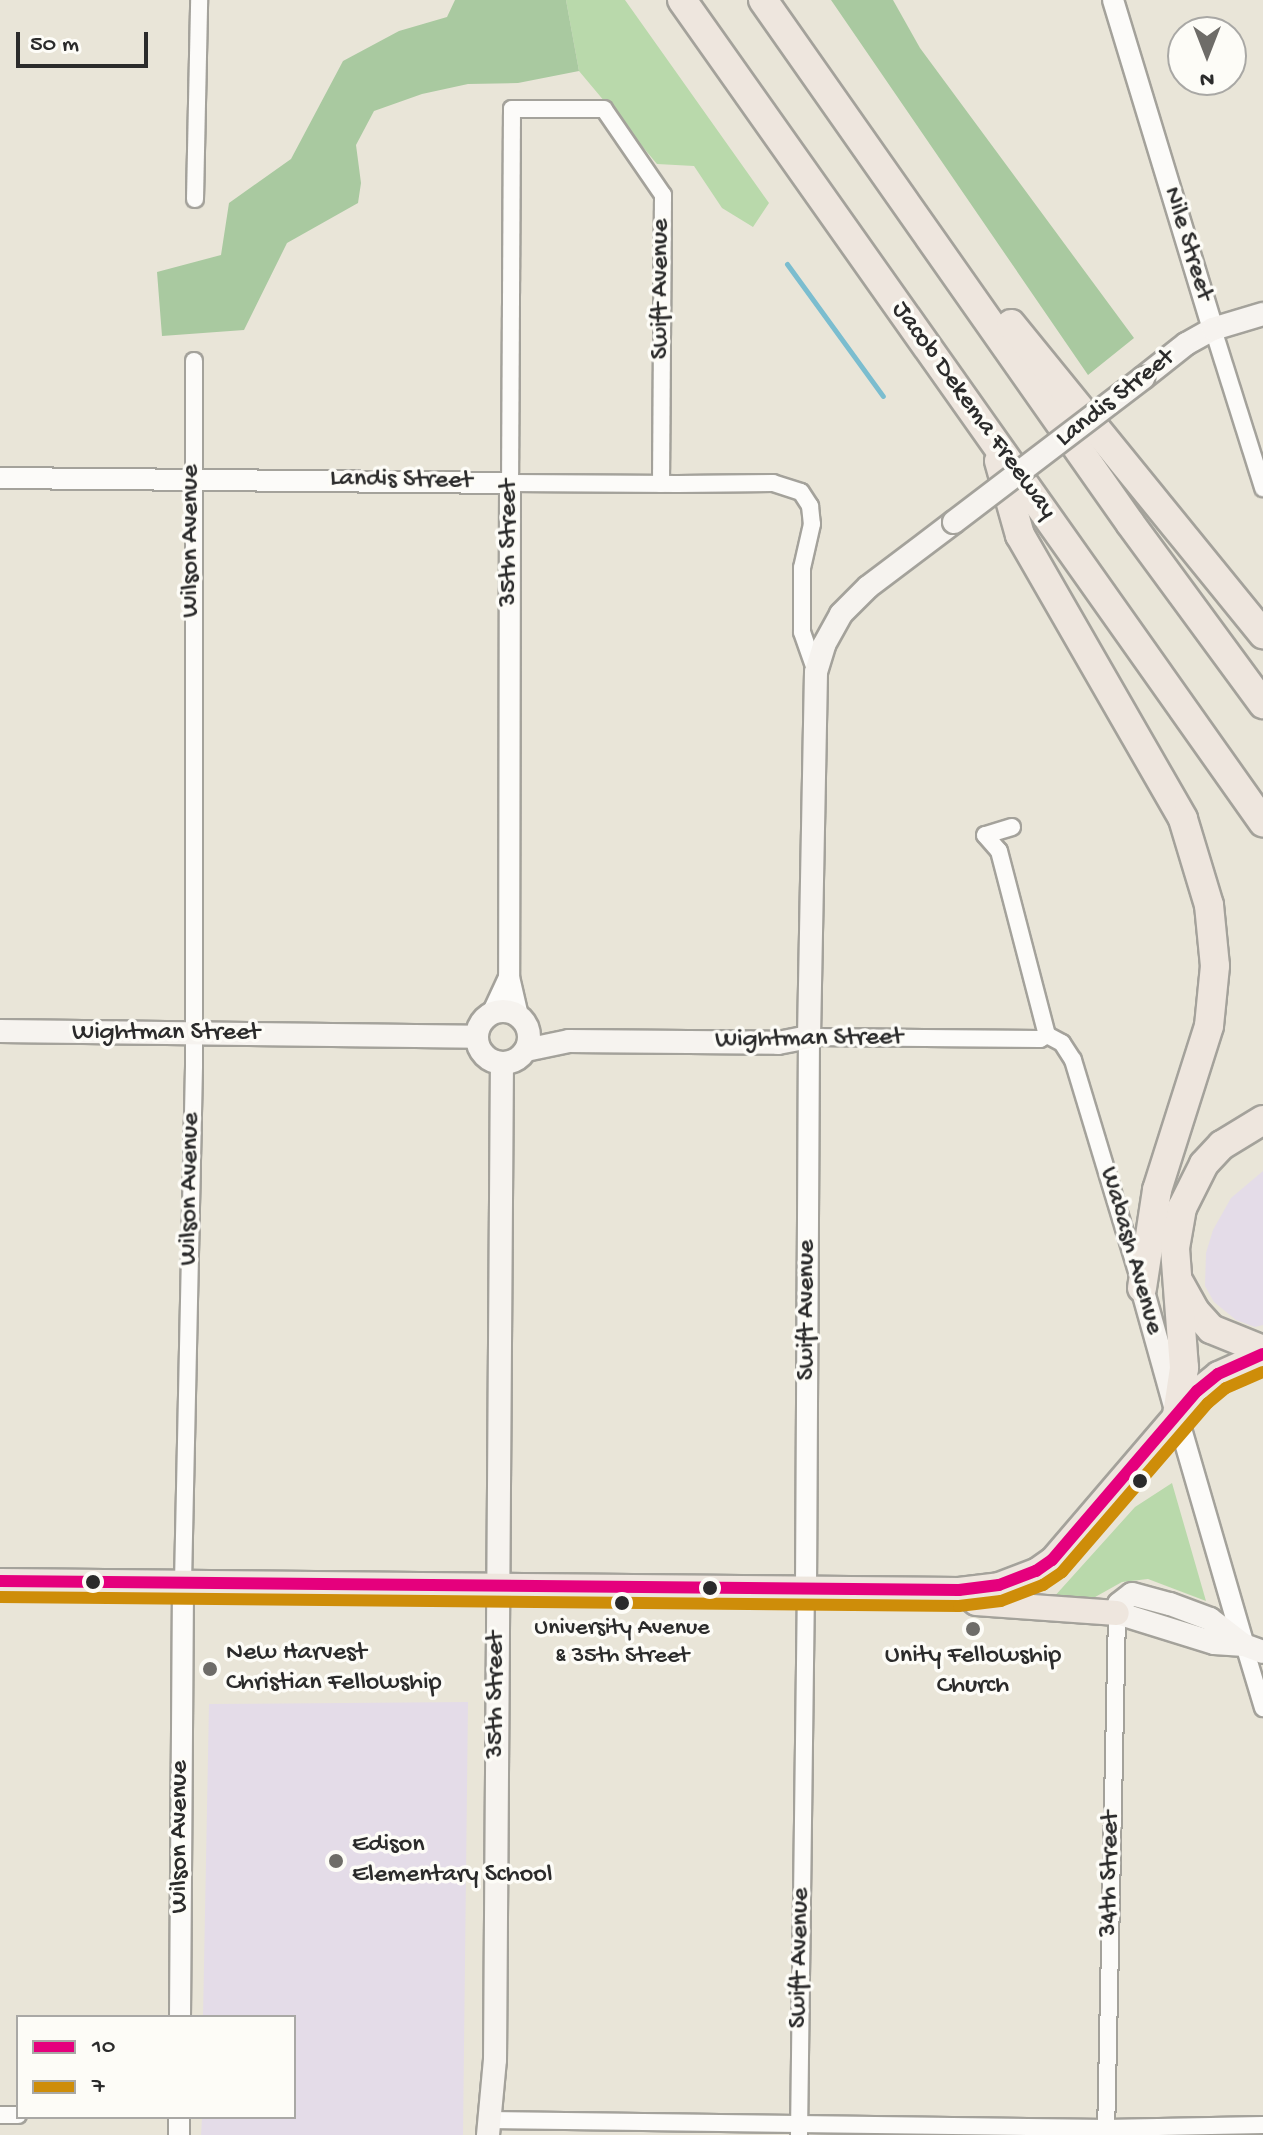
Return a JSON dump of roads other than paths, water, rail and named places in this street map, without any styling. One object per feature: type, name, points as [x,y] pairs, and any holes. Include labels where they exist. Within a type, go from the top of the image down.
[{"type":"highway","name":"Jacob Dekema Freeway","points":[[682,0],[1263,822]]},
{"type":"highway","points":[[763,0],[1130,523],[1263,704]]},
{"type":"highway","points":[[871,153],[1263,634]]},
{"type":"highway","points":[[993,441],[1020,535],[1183,819],[1209,905],[1215,956],[1209,1026],[1157,1190],[1142,1288]]},
{"type":"highway","points":[[1177,1415],[1184,1368],[1176,1228],[1190,1186],[1204,1164],[1222,1145],[1263,1120]]},
{"type":"highway","points":[[1177,1278],[1195,1311],[1211,1329],[1263,1352]]},
{"type":"main road","name":"Landis Street","points":[[816,672],[824,645],[841,614],[868,587],[1143,378],[1213,329],[1263,314]]},
{"type":"main road","name":"Swift Avenue","points":[[809,1037],[816,672]]},
{"type":"main road","name":"Wightman Street","points":[[493,1012],[510,1011],[569,1041]]},
{"type":"main road","points":[[493,1012],[481,1022],[477,1037],[484,1055],[502,1063]]},
{"type":"main road","points":[[522,1019],[529,1041],[526,1050]]},
{"type":"main road","name":"Wightman Street","points":[[0,1031],[477,1037]]},
{"type":"main road","name":"Wightman Street","points":[[502,1063],[516,1060],[526,1050],[569,1041],[778,1043],[809,1037]]},
{"type":"main road","name":"35th Street","points":[[488,2127],[495,2060],[502,1063]]},
{"type":"main road","name":"Wabash Avenue","points":[[1142,1288],[1177,1415]]},
{"type":"main road","points":[[0,1581],[959,1590],[999,1585],[1036,1571],[1052,1560],[1177,1415],[1218,1374],[1263,1352]]},
{"type":"main road","points":[[959,1590],[976,1603],[1117,1613],[1124,1597],[1145,1596],[1210,1619],[1253,1649]]},
{"type":"street","points":[[195,199],[199,0]]},
{"type":"street","name":"Nile Street","points":[[1113,0],[1263,488]]},
{"type":"street","name":"35th Street","points":[[512,109],[509,977],[522,1019]]},
{"type":"street","name":"Swift Avenue","points":[[512,109],[604,109],[663,195],[661,484]]},
{"type":"street","name":"Wilson Avenue","points":[[180,2015],[183,1583],[193,1034],[194,361]]},
{"type":"street","name":"Landis Street","points":[[0,478],[773,483],[801,492]]},
{"type":"street","name":"Swift Avenue","points":[[801,492],[810,506],[812,524],[802,568],[802,632],[816,672]]},
{"type":"street","name":"Wabash Avenue","points":[[1012,827],[985,835],[999,851],[1047,1035],[1062,1043],[1073,1060],[1142,1288]]},
{"type":"street","name":"35th Street","points":[[493,1012],[509,977]]},
{"type":"street","name":"Wightman Street","points":[[809,1037],[1040,1039],[1047,1035]]},
{"type":"street","name":"Swift Avenue","points":[[799,2130],[809,1037]]},
{"type":"street","name":"Wabash Avenue","points":[[1177,1415],[1253,1649],[1263,1708]]},
{"type":"street","name":"34th Street","points":[[1106,2132],[1117,1613]]},
{"type":"street","points":[[488,2127],[1106,2132],[1263,2125]]},
{"type":"waterway","points":[[787,264],[883,396]]},
{"type":"place","name":"University Avenue & 35th Street","points":[[622,1603]]},
{"type":"place","name":"Unity Fellowship Church","points":[[973,1629]]},
{"type":"place","name":"New Harvest Christian Fellowship","points":[[210,1669]]},
{"type":"place","name":"Edison Elementary School","points":[[336,1861]]}]
